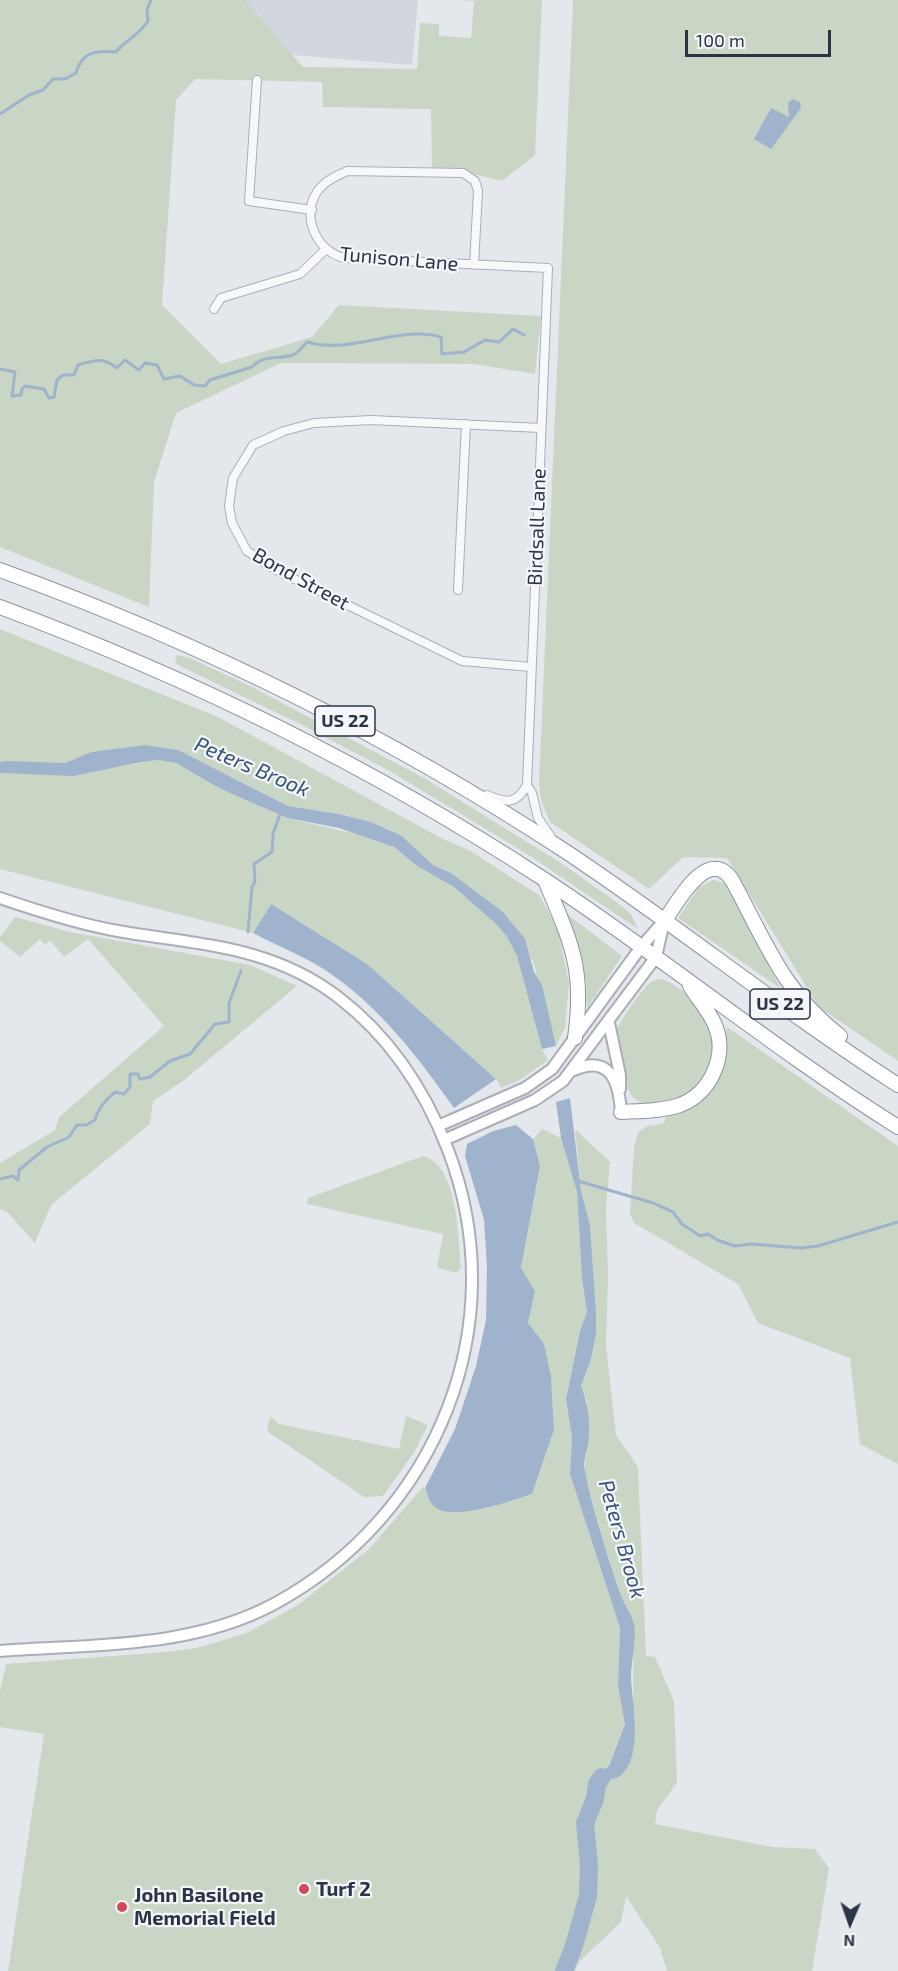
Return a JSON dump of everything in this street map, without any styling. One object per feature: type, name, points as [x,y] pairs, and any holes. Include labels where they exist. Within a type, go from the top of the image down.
[{"type":"highway","name":"US 22","points":[[0,570],[124,617],[238,667],[351,723],[458,784],[563,850],[898,1085]]},
{"type":"highway","name":"US 22","points":[[0,607],[119,653],[242,708],[393,787],[545,880],[796,1059],[898,1127]]},
{"type":"highway","points":[[664,922],[697,876],[712,870],[726,873],[732,880],[783,977],[802,1003],[861,1052],[877,1072]]},
{"type":"highway","points":[[545,880],[568,937],[579,976],[580,995],[575,1038]]},
{"type":"highway","points":[[621,1112],[660,1109],[683,1104],[700,1092],[713,1074],[719,1052],[717,1027],[686,980]]},
{"type":"street","points":[[257,80],[249,201],[312,210]]},
{"type":"street","name":"Tunison Lane","points":[[474,265],[478,191],[475,181],[463,173],[347,171],[330,178],[318,190],[312,210],[314,234],[325,250],[344,258],[474,265],[548,268]]},
{"type":"street","name":"Tunison Lane","points":[[214,309],[221,298],[300,274],[325,250]]},
{"type":"street","name":"Birdsall Lane","points":[[548,268],[527,785],[532,793],[537,818],[563,850]]},
{"type":"street","name":"Bond Street","points":[[531,667],[470,663],[448,655],[276,570],[247,551],[232,523],[229,506],[233,478],[253,446],[263,439],[314,423],[371,420],[541,428]]},
{"type":"street","points":[[458,590],[466,424]]},
{"type":"street","points":[[458,784],[509,803],[520,797],[527,785]]},
{"type":"street","points":[[0,898],[117,931],[239,950],[299,973],[342,1000],[382,1039],[420,1090],[438,1126],[466,1207],[473,1272],[471,1321],[459,1379],[441,1427],[414,1476],[380,1519],[343,1555],[296,1591],[255,1613],[227,1624],[163,1639],[0,1651]]},
{"type":"street","points":[[438,1126],[534,1083],[552,1069],[641,947],[664,922]]},
{"type":"street","points":[[444,1140],[535,1100],[557,1086],[609,1023],[656,957],[664,922]]},
{"type":"street","points":[[609,1023],[620,1075],[621,1112]]},
{"type":"street","points":[[571,1071],[585,1065],[604,1068],[613,1077],[620,1093]]},
{"type":"shaded area","points":[[219,0],[418,0],[412,65],[234,50]]},
{"type":"green space","points":[[0,0],[245,0],[303,67],[417,69],[420,23],[439,24],[439,36],[471,38],[474,1],[462,0],[542,0],[535,155],[502,181],[473,174],[432,171],[431,109],[323,107],[322,82],[195,79],[176,100],[162,305],[221,364],[312,337],[339,305],[541,316],[535,374],[474,364],[281,363],[176,413],[154,482],[149,607],[0,547]]},
{"type":"green space","points":[[573,0],[898,0],[898,1061],[819,1007],[727,858],[683,857],[649,889],[550,822],[541,800],[539,784]]},
{"type":"green space","points":[[0,629],[218,717],[445,840],[469,850],[540,896],[558,930],[569,983],[565,1028],[556,1046],[533,961],[451,873],[433,865],[402,836],[371,822],[288,806],[207,765],[144,745],[91,752],[65,763],[0,762]]},
{"type":"green space","points":[[177,655],[190,658],[252,687],[424,778],[561,863],[631,914],[638,929],[527,854],[388,770],[178,665],[175,661]]},
{"type":"green space","points":[[158,760],[176,763],[286,818],[374,838],[394,847],[417,866],[454,887],[497,925],[507,937],[517,956],[542,1049],[548,1060],[520,1080],[501,1088],[496,1079],[367,964],[271,904],[253,933],[0,869],[0,773],[39,774],[98,770]]},
{"type":"green space","points":[[713,880],[724,883],[733,892],[780,988],[678,918],[699,887]]},
{"type":"green space","points":[[563,911],[622,956],[587,1008],[586,980]]},
{"type":"green space","points":[[15,917],[70,932],[250,965],[297,986],[183,1081],[153,1101],[150,1124],[51,1205],[35,1243],[7,1212],[0,1209],[0,1163],[55,1130],[59,1117],[164,1026],[88,939],[64,957],[50,940],[45,945],[40,939],[20,957],[0,941],[0,937]]},
{"type":"green space","points":[[662,979],[679,989],[694,1002],[705,1017],[712,1034],[714,1051],[710,1068],[701,1083],[678,1099],[648,1104],[635,1099],[628,1090],[615,1036],[624,1017],[641,993],[651,982]]},
{"type":"green space","points":[[727,1027],[898,1146],[898,1464],[860,1444],[850,1358],[758,1323],[738,1284],[634,1223],[630,1214],[634,1148],[638,1132],[648,1126],[663,1124],[667,1115],[702,1101],[723,1069]]},
{"type":"green space","points":[[542,1129],[561,1138],[577,1192],[582,1279],[587,1312],[580,1331],[566,1399],[572,1438],[570,1474],[620,1628],[618,1686],[625,1723],[609,1766],[602,1769],[595,1798],[603,1781],[623,1772],[632,1751],[634,1622],[620,1593],[599,1528],[585,1472],[587,1401],[581,1386],[591,1359],[596,1312],[590,1225],[581,1191],[575,1129],[610,1162],[606,1208],[608,1276],[606,1345],[616,1435],[638,1467],[646,1656],[655,1657],[674,1701],[677,1783],[657,1810],[655,1824],[773,1847],[815,1849],[829,1868],[812,1971],[667,1971],[660,1948],[626,1896],[621,1922],[579,1962],[575,1971],[8,1971],[44,1734],[0,1727],[0,1691],[6,1664],[166,1652],[197,1648],[247,1633],[298,1605],[368,1550],[423,1487],[435,1507],[447,1512],[471,1511],[532,1494],[554,1430],[551,1376],[544,1345],[528,1323],[535,1291],[521,1268],[540,1166],[533,1139]]},
{"type":"green space","points":[[423,1156],[435,1162],[450,1187],[459,1238],[461,1267],[457,1273],[437,1268],[443,1234],[307,1204],[308,1198]]},
{"type":"green space","points":[[270,1416],[279,1424],[399,1449],[406,1416],[428,1425],[415,1451],[383,1496],[364,1497],[267,1431]]},
{"type":"water","points":[[793,99],[800,102],[801,108],[771,149],[754,139],[771,108],[789,117],[788,103]]},
{"type":"water","points":[[144,745],[178,750],[288,806],[371,822],[402,836],[433,865],[451,873],[503,912],[525,939],[534,972],[542,985],[556,1046],[542,1049],[517,956],[507,937],[497,925],[454,887],[417,866],[394,847],[339,828],[287,818],[221,789],[176,763],[158,760],[74,776],[0,773],[0,762],[65,763],[91,752]]},
{"type":"water","points":[[271,904],[367,964],[496,1079],[454,1108],[395,1032],[361,997],[322,968],[253,933]]},
{"type":"water","points":[[570,1098],[581,1191],[590,1225],[596,1312],[596,1333],[591,1359],[581,1386],[589,1422],[584,1467],[620,1594],[635,1630],[631,1678],[635,1730],[632,1756],[620,1776],[603,1781],[595,1799],[592,1790],[594,1777],[609,1766],[625,1724],[618,1686],[620,1628],[570,1474],[572,1438],[566,1399],[580,1331],[587,1312],[582,1279],[577,1192],[561,1138],[556,1102]]},
{"type":"water","points":[[516,1125],[533,1139],[540,1166],[521,1268],[535,1291],[528,1323],[544,1344],[551,1376],[554,1430],[532,1494],[469,1511],[445,1511],[432,1504],[425,1488],[455,1429],[476,1366],[486,1320],[487,1267],[484,1220],[465,1156],[467,1144],[493,1131]]},
{"type":"waterway","points":[[0,114],[29,95],[43,90],[53,79],[65,79],[76,73],[82,61],[90,54],[102,51],[116,52],[148,21],[147,10],[151,0]]},
{"type":"waterway","points":[[0,369],[15,372],[12,396],[21,395],[25,386],[44,389],[49,398],[54,397],[57,380],[63,375],[74,375],[78,365],[94,361],[107,362],[117,368],[125,360],[139,370],[145,363],[157,365],[164,379],[180,376],[194,385],[205,386],[210,380],[252,367],[261,360],[293,355],[307,342],[341,345],[424,334],[441,337],[442,354],[464,352],[485,340],[499,342],[513,329],[524,335]]},
{"type":"waterway","points":[[248,932],[252,887],[255,882],[254,864],[272,852],[273,834],[281,811]]},
{"type":"waterway","points":[[0,1179],[13,1176],[18,1180],[19,1170],[47,1147],[69,1137],[77,1125],[86,1125],[95,1120],[100,1108],[115,1092],[124,1094],[130,1087],[130,1074],[138,1074],[140,1079],[150,1077],[170,1061],[190,1054],[215,1024],[229,1022],[229,1003],[241,971]]},
{"type":"waterway","points":[[578,1181],[653,1203],[673,1212],[682,1224],[700,1236],[708,1234],[717,1240],[735,1246],[751,1244],[801,1248],[818,1246],[898,1222]]},
{"type":"waterway","name":"Peters Brook","points":[[564,1971],[574,1946],[588,1896],[589,1865],[585,1823],[595,1799],[597,1784],[602,1777]]},
{"type":"place","name":"Turf 2","points":[[304,1889]]},
{"type":"place","name":"John Basilone Memorial Field","points":[[122,1907]]}]
